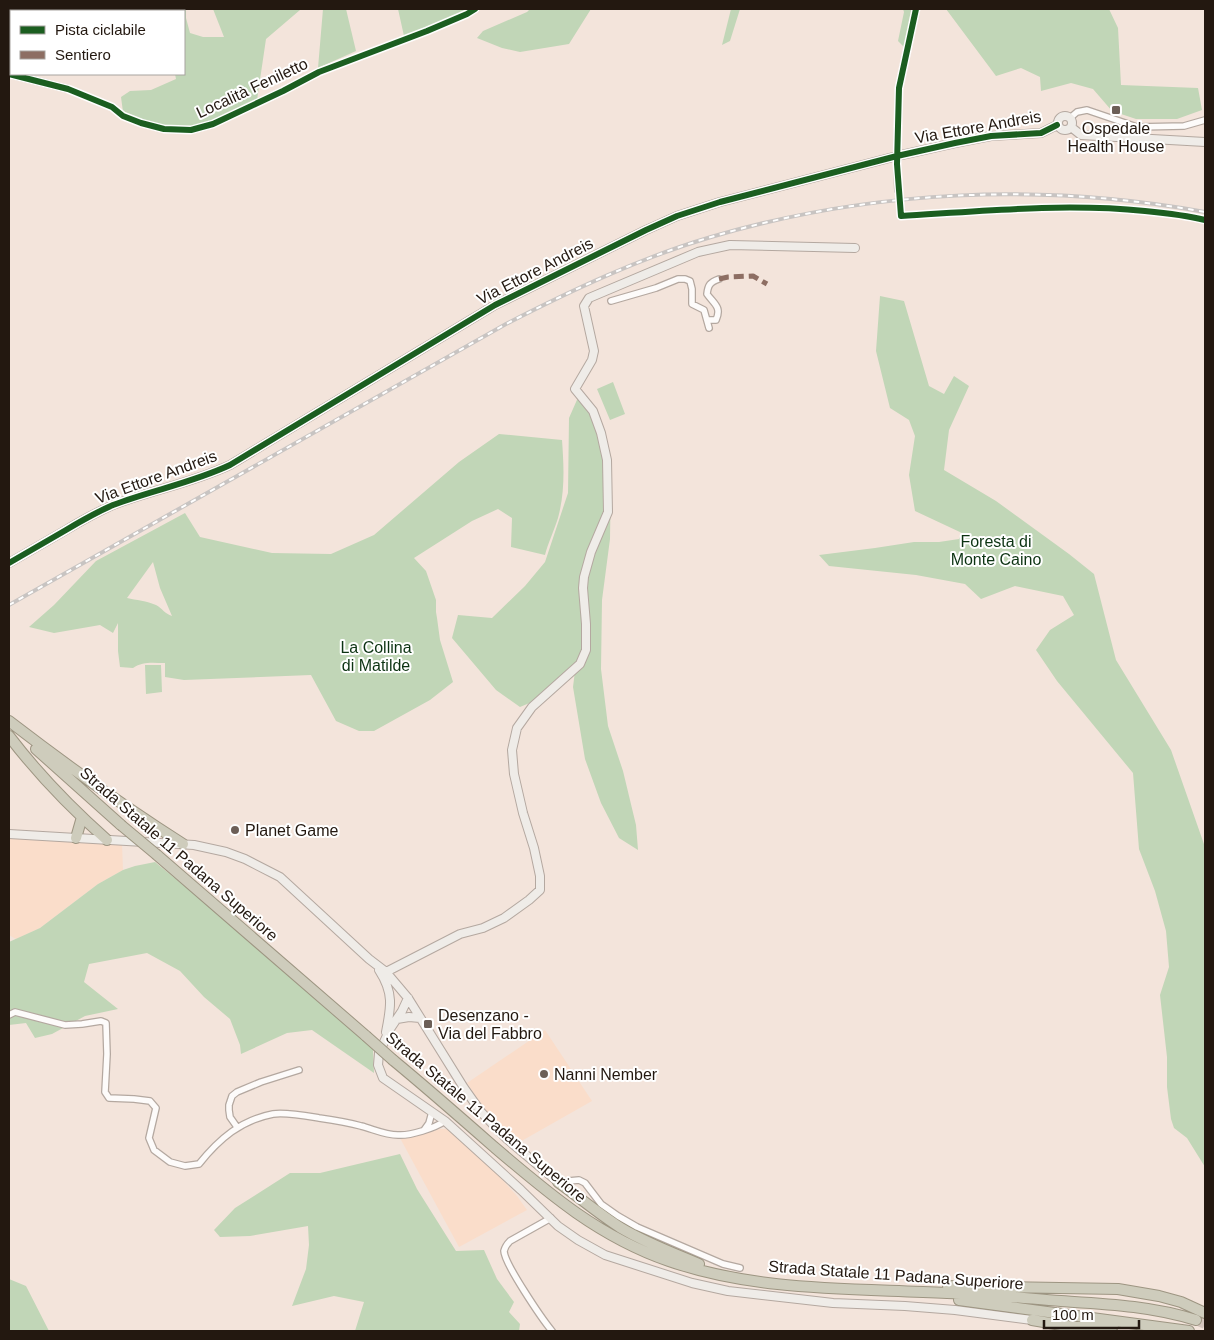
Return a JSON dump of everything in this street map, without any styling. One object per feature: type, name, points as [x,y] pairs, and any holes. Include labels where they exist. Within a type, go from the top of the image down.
[{"type":"highway","points":[[9,721],[144,819],[183,844]]},
{"type":"highway","name":"Strada Statale 11 Padana Superiore","points":[[9,725],[121,825],[554,1197],[573,1212],[619,1239],[652,1255],[692,1268],[785,1285],[1097,1303],[1159,1310],[1196,1320]]},
{"type":"highway","points":[[9,736],[29,762],[107,840]]},
{"type":"highway","points":[[76,838],[82,817]]},
{"type":"highway","points":[[558,1182],[636,1237],[730,1276]]},
{"type":"highway","points":[[818,1288],[869,1285],[1106,1288],[1136,1291],[1159,1296],[1180,1302],[1205,1313]]},
{"type":"highway","points":[[818,1288],[848,1294],[955,1299],[1189,1331]]},
{"type":"highway","points":[[1032,1320],[1073,1327],[1127,1326],[1161,1328]]},
{"type":"street","name":"Località Feniletto","points":[[13,75],[68,89],[112,107],[124,116],[140,123],[164,129],[190,130],[214,124],[319,72],[427,31],[475,9]]},
{"type":"street","points":[[898,190],[898,88],[916,9]]},
{"type":"street","points":[[1070,118],[1077,112],[1087,110],[1137,127],[1184,126],[1205,120]]},
{"type":"street","points":[[1066,116],[1070,118],[1072,121],[1071,127],[1063,131],[1061,130],[1058,125],[1058,119],[1066,116]]},
{"type":"street","name":"Via Ettore Andreis","points":[[9,563],[97,512],[115,504],[196,480],[230,465],[496,305],[677,216],[720,202],[955,142],[991,136],[1042,133],[1058,125]]},
{"type":"street","points":[[1071,127],[1081,135],[1205,142]]},
{"type":"street","points":[[386,972],[460,934],[483,928],[504,918],[540,890],[540,876],[534,848],[514,774],[512,750],[517,728],[532,707],[580,664],[586,650],[584,577],[591,552],[608,512],[607,460],[601,433],[593,411],[575,390],[592,360],[594,351],[584,306],[589,298],[698,252],[730,245],[855,248]]},
{"type":"street","points":[[611,301],[656,288],[678,279],[685,279],[690,281],[692,304],[704,310],[709,328]]},
{"type":"street","points":[[707,320],[716,320],[719,313],[718,307],[708,294],[708,286],[719,279]]},
{"type":"street","points":[[9,834],[194,845],[226,852],[245,859],[280,877],[386,972],[408,998],[481,1112],[507,1139],[558,1182],[579,1180],[585,1183],[601,1204],[637,1227],[723,1264],[740,1268]]},
{"type":"street","points":[[374,962],[389,988],[391,1002],[384,1039],[378,1058],[378,1065],[383,1078],[445,1121],[558,1226],[605,1255],[701,1285],[728,1291],[823,1302],[945,1309],[1032,1320]]},
{"type":"street","points":[[390,1009],[408,998]]},
{"type":"street","points":[[384,1039],[398,1019],[408,998]]},
{"type":"street","points":[[9,1015],[15,1012],[65,1025],[101,1021],[106,1023],[105,1092],[109,1098],[150,1102],[156,1108],[149,1138],[154,1150],[170,1162],[185,1166],[199,1164],[209,1151],[225,1136],[242,1124],[275,1114],[302,1116],[358,1125],[398,1136],[424,1130],[445,1121]]},
{"type":"street","points":[[398,1019],[420,1018]]},
{"type":"street","points":[[237,1128],[230,1117],[228,1105],[232,1096],[261,1082],[299,1070]]},
{"type":"street","points":[[424,1130],[429,1123],[432,1112]]},
{"type":"street","points":[[550,1218],[510,1241],[506,1244],[504,1252],[512,1270],[552,1331]]},
{"type":"shaded area","points":[[9,836],[122,844],[123,870],[98,884],[40,928],[16,939],[9,935]]},
{"type":"shaded area","points":[[545,1030],[592,1101],[518,1143],[485,1110],[467,1083]]},
{"type":"shaded area","points":[[446,1129],[468,1142],[517,1196],[527,1210],[459,1247],[400,1138]]},
{"type":"green space","points":[[189,9],[186,10],[186,18],[190,33],[203,37],[224,37],[213,9],[304,9],[300,10],[266,39],[257,100],[245,109],[207,125],[186,127],[155,125],[139,121],[123,112],[121,97],[130,91],[151,90],[176,79],[175,75],[185,75],[185,10],[166,10]]},
{"type":"green space","points":[[323,9],[346,9],[356,51],[318,68]]},
{"type":"green space","points":[[398,9],[468,9],[404,36]]},
{"type":"green space","points":[[530,9],[591,9],[569,44],[520,52],[502,48],[477,38],[483,31]]},
{"type":"green space","points":[[731,9],[740,9],[730,41],[722,45]]},
{"type":"green space","points":[[903,9],[912,9],[905,48],[898,41]]},
{"type":"green space","points":[[946,9],[1109,9],[1118,28],[1121,85],[1198,88],[1202,110],[1177,119],[1136,119],[1112,111],[1093,89],[1071,83],[1041,91],[1040,77],[1021,68],[996,76]]},
{"type":"green space","name":"Foresta di Monte Caino","points":[[880,296],[904,301],[929,386],[944,394],[954,376],[969,386],[949,430],[944,470],[996,501],[1094,574],[1116,660],[1171,750],[1205,847],[1205,1167],[1187,1138],[1174,1128],[1171,1119],[1160,995],[1169,967],[1166,931],[1155,891],[1139,849],[1133,773],[1057,681],[1036,650],[1050,630],[1074,615],[1063,596],[1015,586],[981,599],[965,584],[916,575],[829,566],[819,555],[914,542],[939,542],[959,539],[962,533],[915,511],[909,475],[915,436],[909,420],[890,408],[876,351]]},
{"type":"green space","points":[[613,382],[625,414],[610,420],[597,389]]},
{"type":"green space","points":[[580,393],[585,396],[611,471],[610,539],[602,600],[601,669],[608,726],[623,771],[636,825],[638,850],[619,838],[601,803],[585,759],[573,687],[575,671],[551,694],[520,707],[496,690],[452,638],[458,615],[492,618],[525,586],[545,562],[568,493],[569,418]]},
{"type":"green space","name":"La Collina di Matilde","points":[[499,434],[562,440],[562,499],[558,518],[545,555],[511,547],[512,518],[498,509],[472,521],[414,558],[426,571],[436,600],[440,640],[453,682],[430,700],[374,731],[359,731],[336,721],[311,675],[184,680],[165,677],[165,663],[144,663],[133,668],[120,667],[118,623],[113,633],[100,625],[54,633],[29,627],[54,605],[96,561],[185,513],[200,537],[272,553],[331,554],[374,535],[459,462]],"holes":[[[153,562],[160,588],[172,616],[156,605],[127,598]]]},
{"type":"green space","points":[[145,665],[161,665],[162,692],[146,694]]},
{"type":"green space","points":[[155,862],[253,942],[373,1049],[374,1073],[312,1030],[287,1033],[241,1054],[240,1045],[230,1019],[204,997],[180,971],[147,953],[89,964],[84,982],[118,1009],[85,1016],[52,1034],[35,1038],[26,1023],[9,1025],[9,942],[40,928],[98,884],[123,870]]},
{"type":"green space","points":[[400,1154],[417,1189],[456,1251],[484,1250],[497,1279],[514,1302],[509,1312],[520,1324],[519,1331],[355,1331],[364,1302],[334,1296],[292,1306],[306,1269],[309,1245],[308,1226],[250,1236],[220,1237],[214,1230],[235,1208],[290,1173],[320,1173]]},
{"type":"green space","points":[[9,1279],[26,1286],[49,1331],[9,1331]]},
{"type":"tunnel","points":[[898,190],[901,216]]},
{"type":"tunnel","points":[[1196,1320],[1205,1324]]},
{"type":"railway","points":[[9,605],[506,324],[607,276],[685,245],[771,221],[833,209],[894,201],[956,196],[1019,194],[1081,197],[1205,212]]},
{"type":"marked path","points":[[719,279],[753,276],[767,284]]},
{"type":"cycle path","points":[[13,75],[68,89],[112,107],[123,116],[141,123],[164,129],[191,130],[213,124],[319,72],[427,31],[475,9]]},
{"type":"cycle path","points":[[916,9],[899,88],[897,164],[901,216],[1023,209],[1084,208],[1153,212],[1183,215],[1205,220]]},
{"type":"cycle path","points":[[9,563],[83,520],[113,505],[201,477],[230,465],[495,305],[677,216],[720,202],[897,156],[991,136],[1041,133],[1057,125]]},
{"type":"place","name":"Ospedale Health House","points":[[1116,110]]},
{"type":"place","name":"Planet Game","points":[[235,830]]},
{"type":"place","name":"Desenzano - Via del Fabbro","points":[[428,1024]]},
{"type":"place","name":"Nanni Nember","points":[[544,1074]]}]
